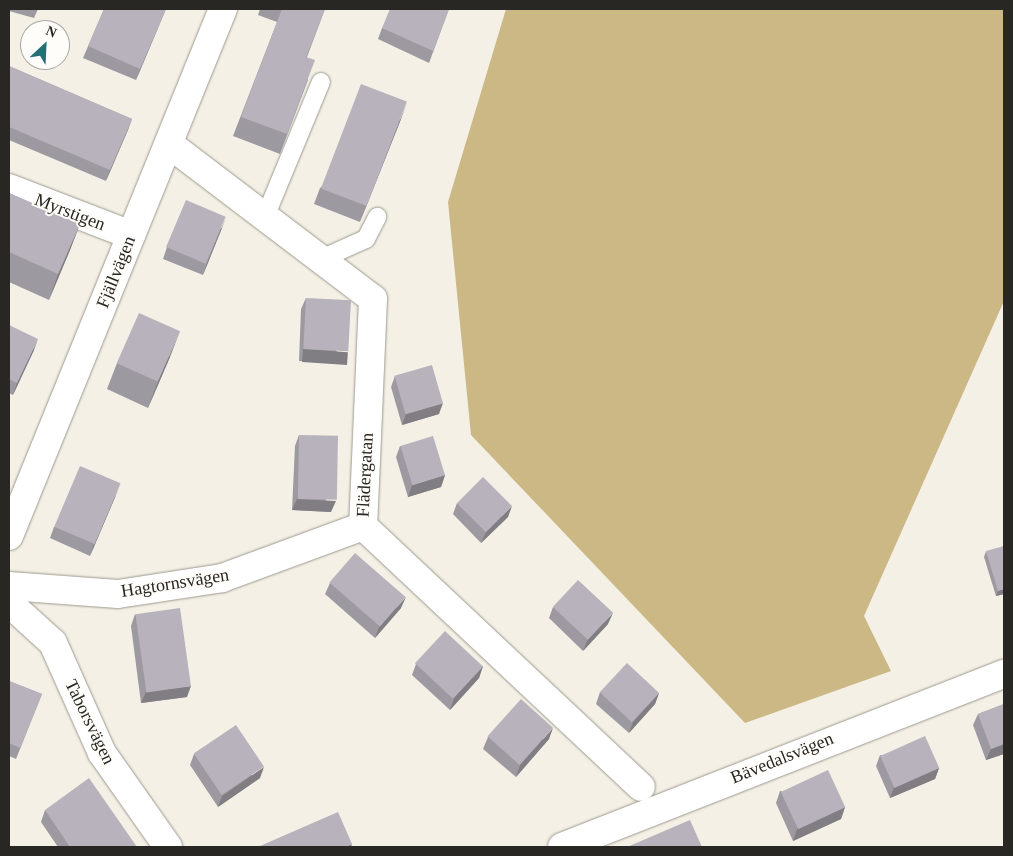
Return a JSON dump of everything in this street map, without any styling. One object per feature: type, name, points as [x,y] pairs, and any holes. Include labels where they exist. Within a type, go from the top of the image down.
[{"type":"street","name":"Fjällvägen","points":[[9,536],[223,9]]},
{"type":"street","name":"Flädergatan","points":[[169,144],[373,299],[363,526],[641,787]]},
{"type":"street","name":"Myrstigen","points":[[9,188],[131,235]]},
{"type":"street","name":"Hagtornsvägen","points":[[9,586],[118,594],[222,578],[363,526]]},
{"type":"street","name":"Taborsvägen","points":[[9,603],[53,643],[102,753],[168,847]]},
{"type":"street","name":"Bävedalsvägen","points":[[562,847],[1004,674]]},
{"type":"lane","points":[[264,217],[321,82]]},
{"type":"lane","points":[[321,259],[366,239],[377,217]]},
{"type":"shaded area","points":[[506,9],[1004,9],[1004,301],[864,616],[891,671],[745,723],[471,435],[448,202]]},
{"type":"building","points":[[104,9],[166,9],[140,69],[88,46]]},
{"type":"building","points":[[282,9],[325,9],[306,57],[315,60],[287,134],[241,117]]},
{"type":"building","points":[[390,9],[449,9],[433,51],[382,28]]},
{"type":"building","points":[[9,66],[132,119],[110,170],[9,127]]},
{"type":"building","points":[[361,84],[407,102],[367,206],[321,189]]},
{"type":"building","points":[[9,193],[80,224],[58,274],[9,252]]},
{"type":"building","points":[[186,200],[226,217],[206,264],[166,247]]},
{"type":"building","points":[[306,298],[351,300],[348,351],[303,349]]},
{"type":"building","points":[[139,313],[180,331],[158,382],[117,363]]},
{"type":"building","points":[[9,325],[38,339],[17,383],[9,379]]},
{"type":"building","points":[[432,365],[443,403],[406,414],[395,376]]},
{"type":"building","points":[[299,435],[338,436],[337,500],[298,499]]},
{"type":"building","points":[[433,436],[445,475],[412,485],[400,446]]},
{"type":"building","points":[[80,466],[121,483],[95,544],[54,527]]},
{"type":"building","points":[[483,477],[512,506],[486,532],[457,503]]},
{"type":"building","points":[[1004,546],[1004,589],[998,591],[986,551]]},
{"type":"building","points":[[355,553],[406,597],[380,626],[329,582]]},
{"type":"building","points":[[578,580],[613,613],[588,640],[553,607]]},
{"type":"building","points":[[180,608],[191,686],[146,692],[135,614]]},
{"type":"building","points":[[445,631],[483,666],[453,699],[415,663]]},
{"type":"building","points":[[627,663],[659,693],[632,722],[600,692]]},
{"type":"building","points":[[9,681],[42,694],[20,748],[9,743]]},
{"type":"building","points":[[521,699],[553,728],[519,765],[488,736]]},
{"type":"building","points":[[1004,704],[1004,744],[991,749],[978,714]]},
{"type":"building","points":[[236,725],[264,766],[222,795],[194,754]]},
{"type":"building","points":[[925,736],[939,768],[894,788],[880,756]]},
{"type":"building","points":[[828,770],[845,807],[798,829],[781,792]]},
{"type":"building","points":[[89,778],[137,847],[70,847],[45,810]]},
{"type":"building","points":[[338,812],[352,844],[345,847],[260,846]]},
{"type":"building","points":[[690,820],[702,847],[627,847]]}]
